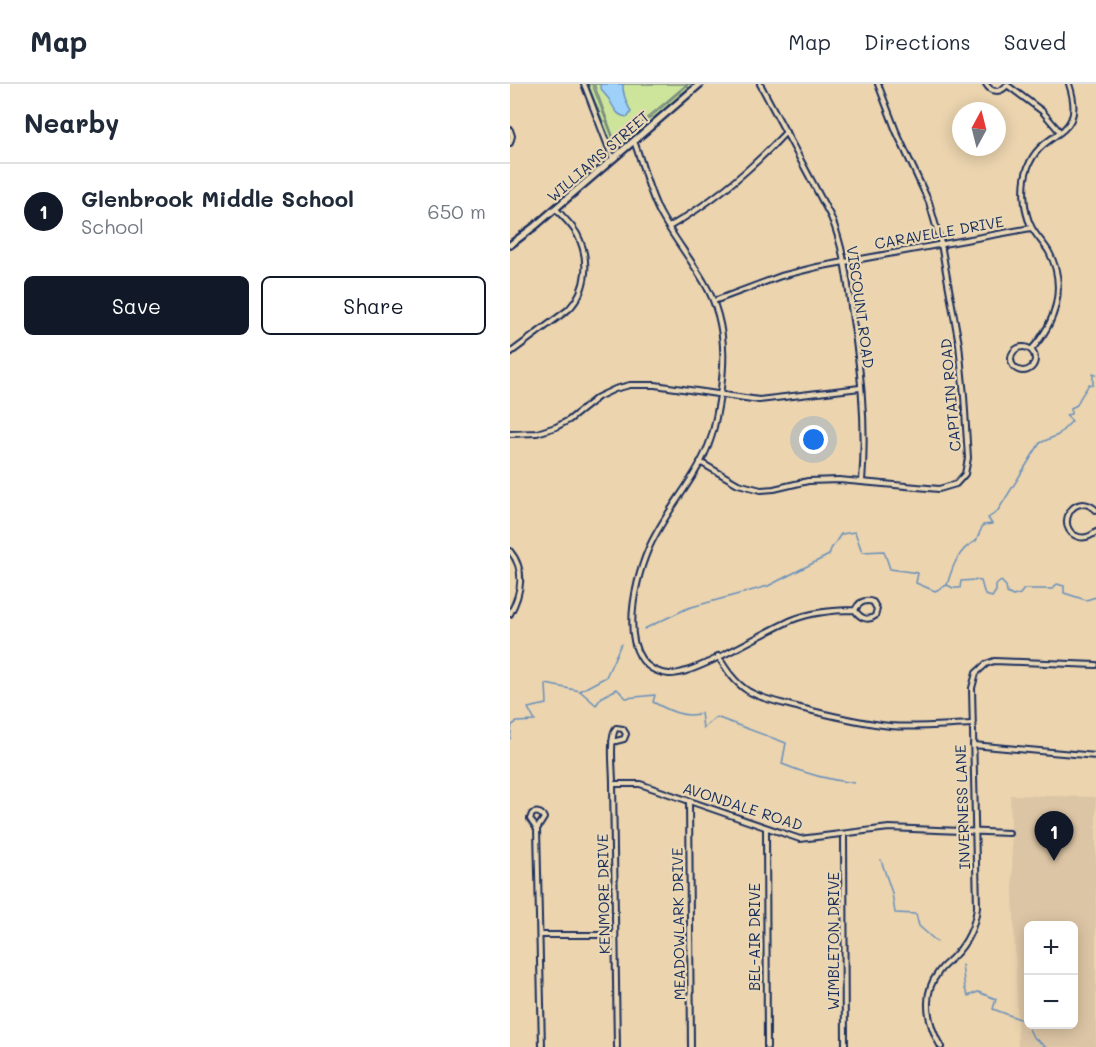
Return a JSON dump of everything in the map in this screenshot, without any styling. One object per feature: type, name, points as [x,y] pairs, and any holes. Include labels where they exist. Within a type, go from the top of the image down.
[{"type":"main road","name":"WILLIAMS STREET","points":[[510,245],[700,84]]},
{"type":"street","points":[[584,84],[613,159]]},
{"type":"street","name":"VISCOUNT ROAD","points":[[760,84],[838,234],[855,335],[864,439],[862,481]]},
{"type":"street","name":"CAPTAIN ROAD","points":[[700,462],[738,484],[761,490],[808,481],[862,481],[939,489],[959,482],[966,470],[968,449],[960,355],[941,244],[932,210],[896,131],[878,84]]},
{"type":"street","points":[[986,84],[995,91],[1007,85],[1042,111],[1060,132]]},
{"type":"street","points":[[1031,350],[1049,326],[1058,292],[1053,262],[1032,228],[1025,200],[1027,169],[1038,150],[1070,123],[1075,103],[1069,84]]},
{"type":"street","points":[[510,130],[512,136],[510,142]]},
{"type":"street","points":[[669,227],[728,188],[786,132]]},
{"type":"street","points":[[634,141],[652,195],[714,301],[724,342],[720,395],[711,438],[700,462],[649,548],[638,584],[631,633],[637,651],[644,662],[652,668],[665,673],[687,671],[798,618],[822,612],[855,610],[862,601],[866,600],[873,602],[877,607],[876,614],[870,618],[862,618],[855,610]]},
{"type":"street","points":[[510,353],[569,309],[576,301],[583,286],[585,261],[580,241],[575,231],[556,208]]},
{"type":"street","name":"CARAVELLE DRIVE","points":[[714,301],[781,276],[843,261],[1032,228]]},
{"type":"street","points":[[1023,346],[1031,350],[1035,359],[1031,368],[1022,371],[1013,366],[1011,357],[1015,350],[1023,346]]},
{"type":"street","points":[[510,434],[537,433],[556,427],[569,420],[598,397],[630,385],[655,385],[766,400],[860,388]]},
{"type":"street","points":[[1094,507],[1079,504],[1072,508],[1067,516],[1067,524],[1071,532],[1078,537],[1087,537],[1096,532]]},
{"type":"street","points":[[510,551],[518,563],[520,576],[519,591],[510,614]]},
{"type":"street","points":[[718,656],[733,679],[741,686],[758,696],[778,702],[838,718],[882,725],[972,724]]},
{"type":"street","name":"INVERNESS LANE","points":[[941,1047],[930,1023],[929,996],[935,978],[964,945],[974,925],[977,902],[972,724],[974,677],[982,667],[990,662],[1005,660],[1096,665]]},
{"type":"street","name":"KENMORE DRIVE","points":[[612,742],[617,1047]]},
{"type":"street","points":[[973,745],[1096,756]]},
{"type":"street","name":"AVONDALE ROAD","points":[[613,784],[640,784],[803,839],[889,828],[1010,833]]},
{"type":"street","name":"MEADOWLARK DRIVE","points":[[689,801],[691,1047]]},
{"type":"street","name":"BEL-AIR DRIVE","points":[[766,828],[767,1047]]},
{"type":"street","points":[[537,829],[542,1047]]},
{"type":"street","name":"WIMBLETON DRIVE","points":[[844,834],[845,1047]]},
{"type":"street","points":[[540,935],[615,935]]},
{"type":"shaded area","points":[[1010,795],[1096,797],[1096,1047],[1018,1047]]},
{"type":"green space","points":[[588,84],[592,84],[615,144],[613,147]]},
{"type":"green space","points":[[594,84],[687,84],[616,144]]},
{"type":"green space","points":[[689,84],[693,84],[620,147],[617,146]]},
{"type":"water","points":[[600,84],[623,84],[626,102],[631,112],[628,117],[617,112]]},
{"type":"waterway","points":[[947,585],[960,554],[976,541],[983,525],[992,524],[988,518],[997,512],[1040,443],[1058,435],[1072,421],[1066,415],[1071,414],[1071,408],[1077,405],[1089,384],[1093,385],[1093,374],[1096,375]]},
{"type":"waterway","points":[[644,629],[688,608],[768,586],[829,555],[841,534],[855,532],[862,552],[884,551],[890,569],[918,573],[916,583],[935,591],[947,585],[960,588],[961,581],[975,580],[981,581],[985,595],[992,597],[996,591],[996,585],[1001,581],[1006,586],[1007,593],[1013,596],[1020,594],[1024,589],[1052,589],[1057,584],[1064,586],[1064,593],[1086,600],[1096,597]]},
{"type":"waterway","points":[[510,739],[512,725],[517,722],[535,721],[528,708],[547,704],[546,684],[580,691],[606,677],[621,644]]},
{"type":"waterway","points":[[580,691],[596,705],[602,697],[617,689],[626,698],[655,695],[653,702],[671,711],[689,715],[701,713],[703,728],[716,717],[786,743],[782,764],[818,776],[854,783]]},
{"type":"waterway","points":[[881,860],[892,893],[895,913],[916,914],[919,926],[937,942]]},
{"type":"waterway","points":[[962,965],[968,996],[978,992],[996,999],[993,1009],[1025,1021],[1033,1037],[1046,1047]]},
{"type":"place","name":"Glenbrook Middle School","points":[[1054,861]]}]
